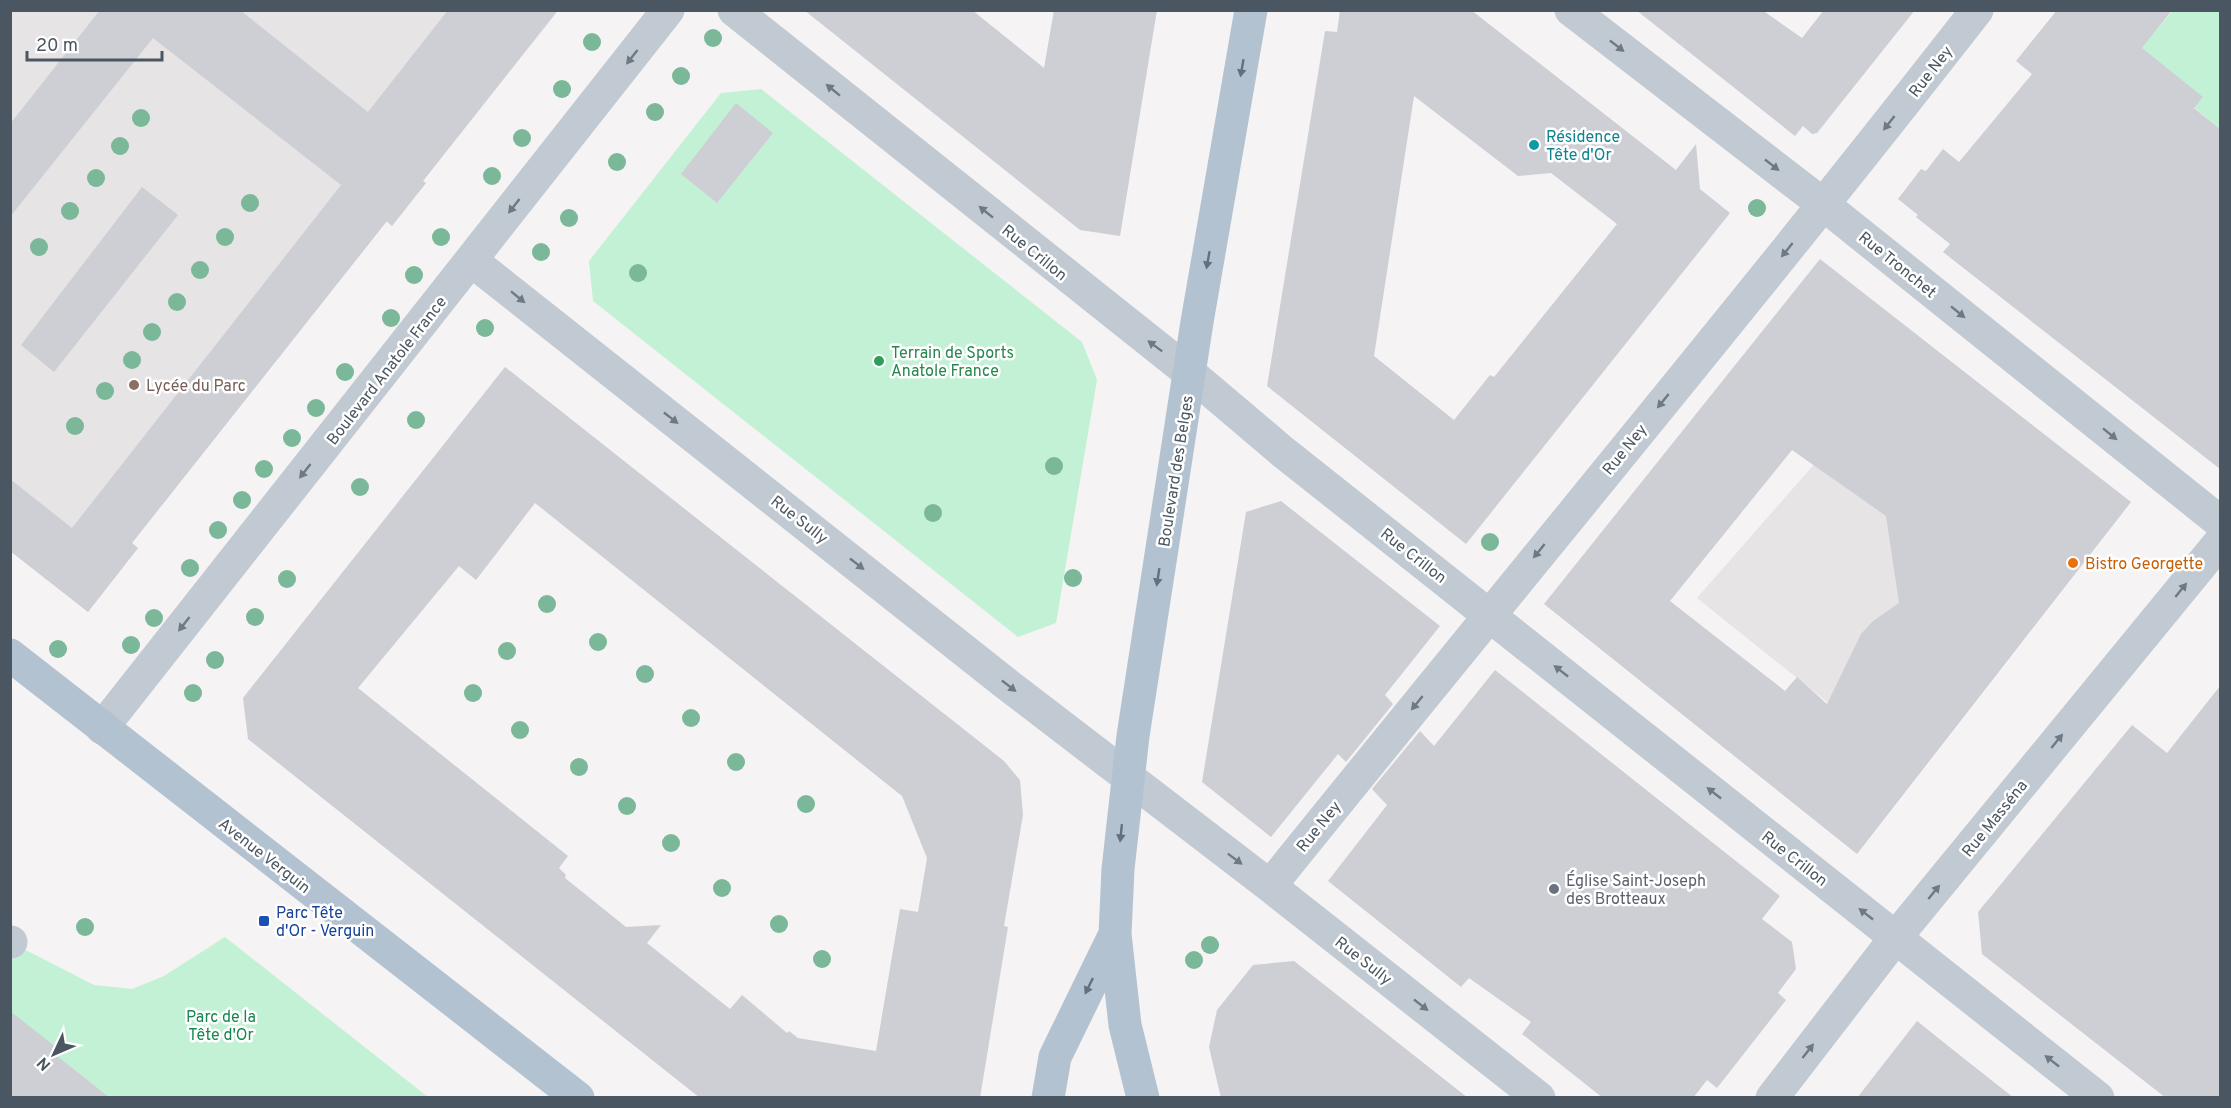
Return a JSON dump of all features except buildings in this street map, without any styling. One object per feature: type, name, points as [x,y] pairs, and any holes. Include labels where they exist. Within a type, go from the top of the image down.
[{"type":"main road","name":"Boulevard des Belges","points":[[1143,1098],[1125,1025],[1115,934],[1118,869],[1128,778],[1251,10]]},
{"type":"main road","name":"Avenue Verguin","points":[[10,655],[578,1098]]},
{"type":"main road","name":"Boulevard des Belges","points":[[1048,1098],[1055,1057],[1115,934]]},
{"type":"street","name":"Boulevard Anatole France","points":[[102,728],[668,10]]},
{"type":"street","name":"Rue Crillon","points":[[734,10],[1191,374],[1259,432],[2098,1098]]},
{"type":"street","name":"Rue Tronchet","points":[[1571,10],[1824,205],[2220,522]]},
{"type":"street","name":"Rue Ney","points":[[1270,886],[1824,205],[1977,10]]},
{"type":"street","name":"Rue Sully","points":[[472,261],[1128,778],[1270,886],[1539,1098]]},
{"type":"street","name":"Rue Masséna","points":[[1772,1098],[1896,937],[2220,542]]},
{"type":"shaded area","name":"Lycée du Parc","points":[[10,11],[558,11],[423,181],[426,183],[392,226],[386,222],[132,543],[138,548],[88,612],[11,551]]},
{"type":"shaded area","points":[[1845,429],[1914,557],[2022,642],[1918,775],[1697,598]]},
{"type":"green space","points":[[2172,11],[2220,11],[2220,129],[2134,57]]},
{"type":"green space","name":"Terrain de Sports Anatole France","points":[[761,89],[1082,342],[1097,380],[1056,623],[1018,637],[593,301],[589,261],[721,93]]},
{"type":"green space","name":"Parc de la Tête d'Or","points":[[225,937],[428,1097],[11,1097],[10,942],[94,985],[132,989],[164,976]]},
{"type":"place","name":"Résidence Tête d'Or","points":[[1534,145]]},
{"type":"place","name":"Terrain de Sports Anatole France","points":[[879,361]]},
{"type":"place","name":"Lycée du Parc","points":[[134,385]]},
{"type":"place","name":"Bistro Georgette","points":[[2073,563]]},
{"type":"place","name":"Église Saint-Joseph des Brotteaux","points":[[1554,889]]},
{"type":"place","name":"Parc Tête d'Or - Verguin","points":[[264,921]]}]
